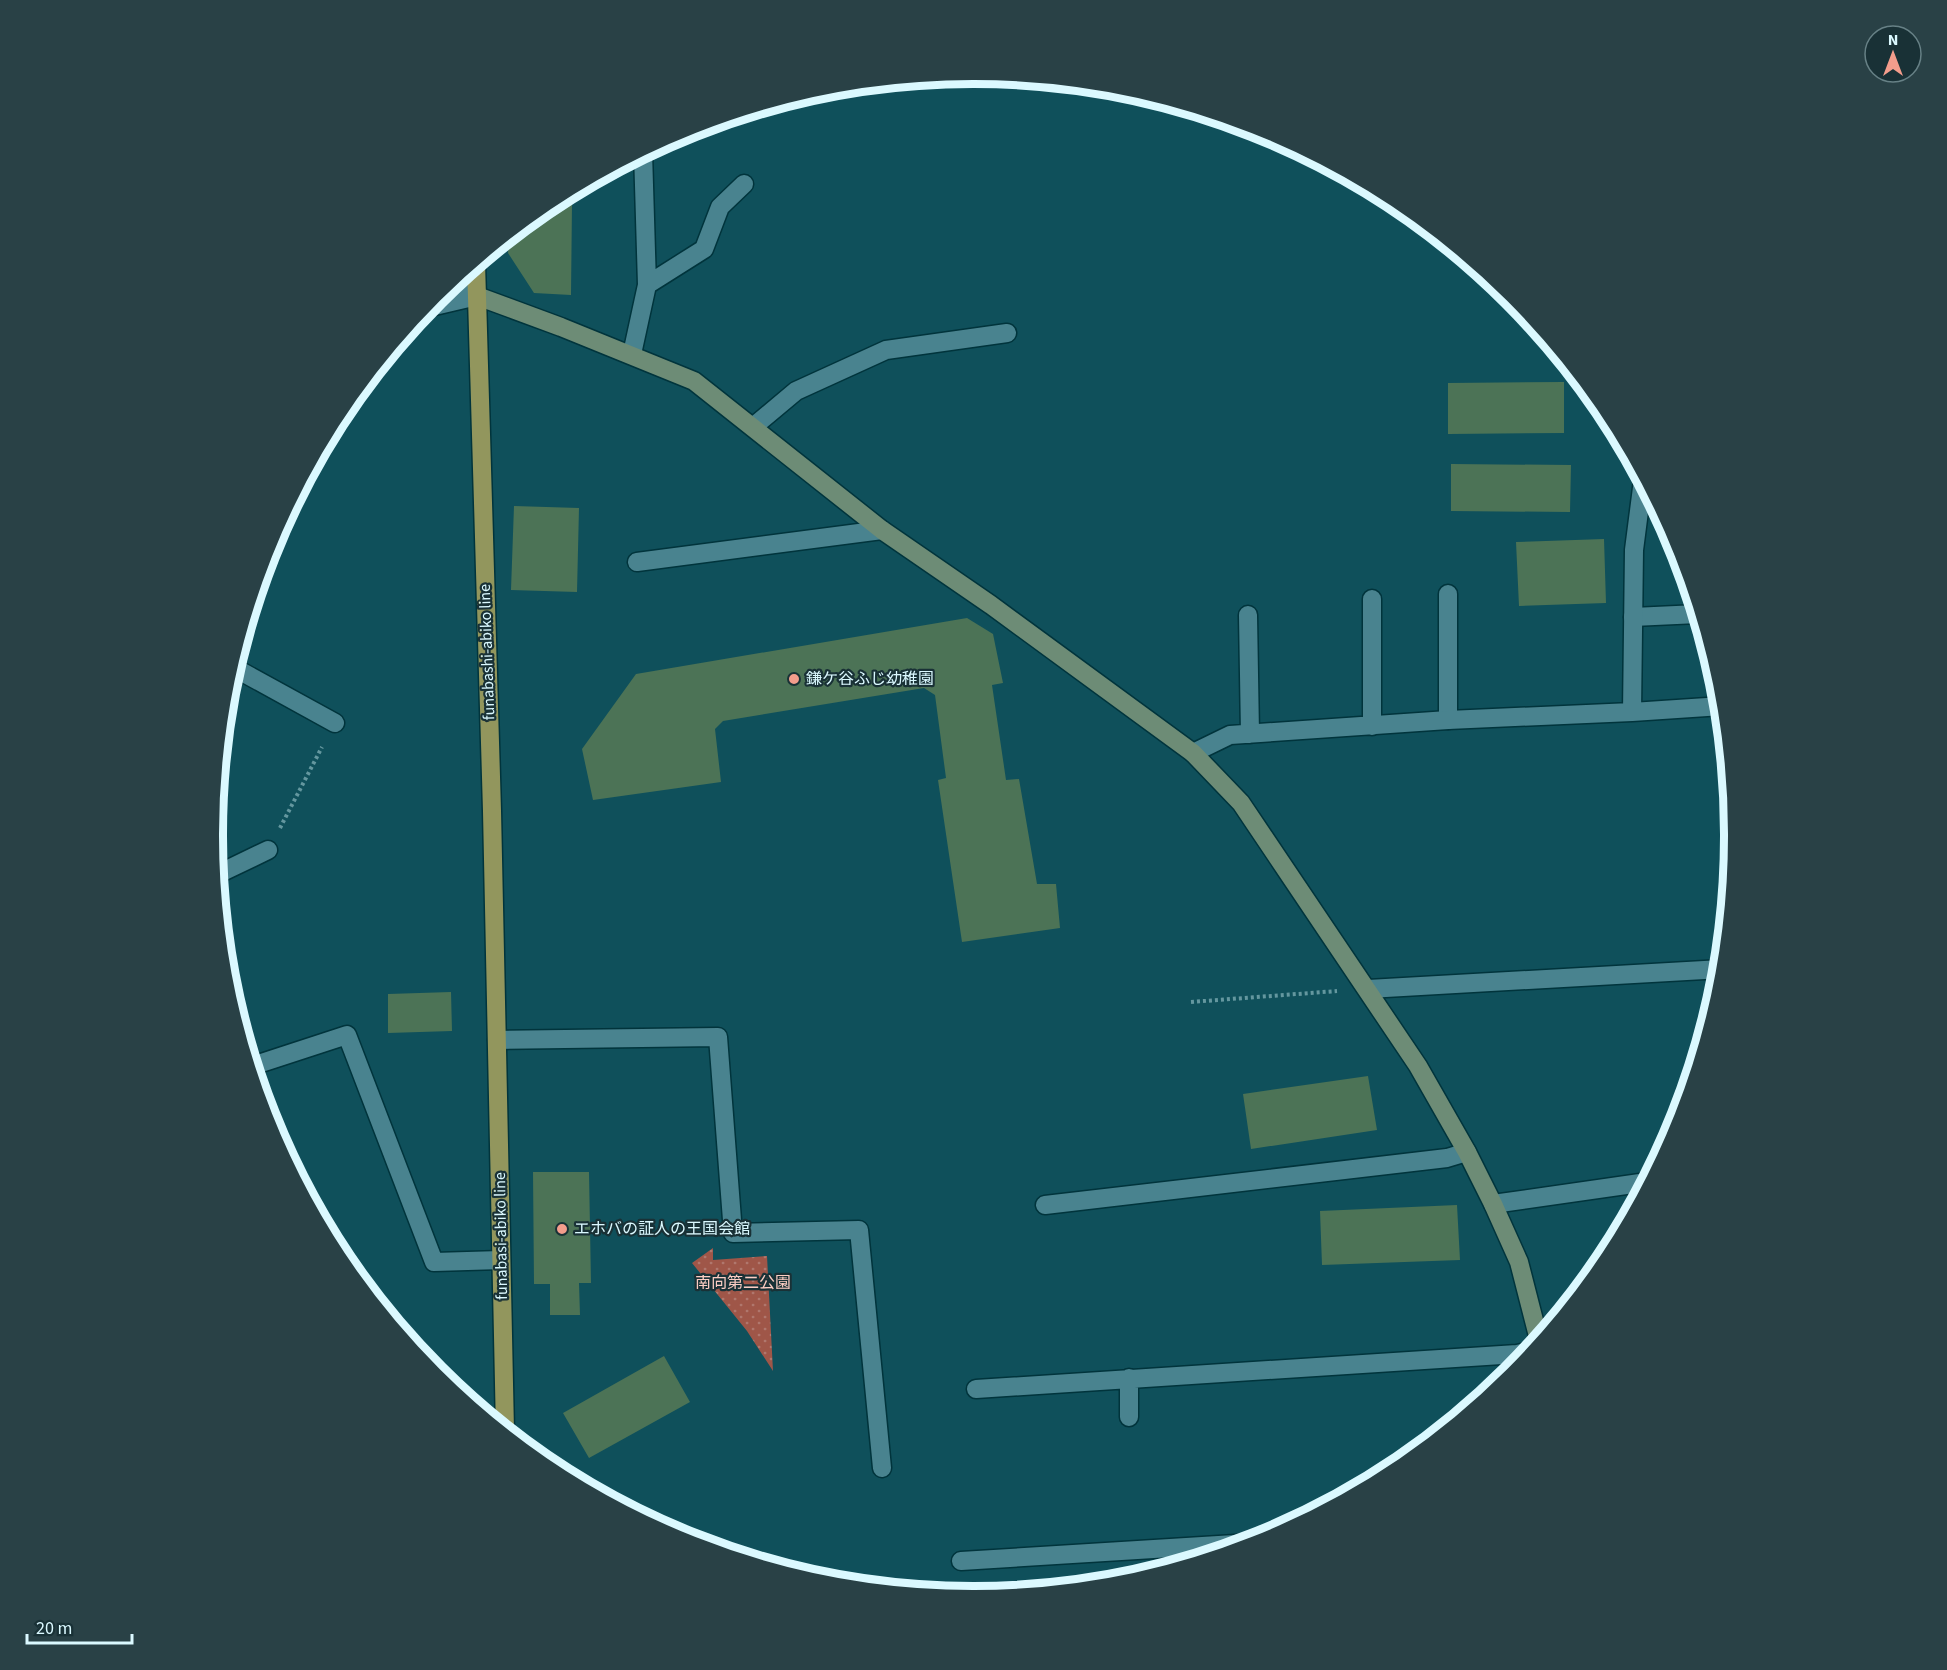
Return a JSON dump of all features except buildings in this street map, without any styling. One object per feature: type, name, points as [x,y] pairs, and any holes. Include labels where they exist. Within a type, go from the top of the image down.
[{"type":"main road","name":"funabashi-abiko line","points":[[476,272],[496,1040]]},
{"type":"main road","name":"funabasi-abiko line","points":[[496,1040],[505,1422]]},
{"type":"street","points":[[632,354],[647,285],[643,160]]},
{"type":"street","points":[[647,285],[704,249],[720,207],[744,184]]},
{"type":"street","points":[[460,287],[477,296],[632,354],[694,381],[882,530],[991,605],[1193,753],[1241,803],[1418,1066],[1467,1152],[1519,1262],[1537,1331]]},
{"type":"street","points":[[442,304],[477,296]]},
{"type":"street","points":[[753,427],[796,391],[886,350],[1007,333]]},
{"type":"street","points":[[1632,712],[1634,550],[1641,493]]},
{"type":"street","points":[[637,562],[882,530]]},
{"type":"street","points":[[1448,594],[1448,720]]},
{"type":"street","points":[[1372,599],[1372,726]]},
{"type":"street","points":[[1633,617],[1691,614]]},
{"type":"street","points":[[1248,615],[1250,734]]},
{"type":"street","points":[[241,672],[335,723]]},
{"type":"street","points":[[1193,753],[1230,735],[1448,720],[1713,707]]},
{"type":"street","points":[[223,871],[268,850]]},
{"type":"street","points":[[1368,989],[1712,970]]},
{"type":"street","points":[[258,1064],[347,1035],[434,1262],[501,1260]]},
{"type":"street","points":[[496,1040],[567,1041],[718,1037],[733,1233],[859,1230],[882,1468]]},
{"type":"street","points":[[1045,1205],[1447,1158],[1467,1152]]},
{"type":"street","points":[[1493,1204],[1638,1183]]},
{"type":"street","points":[[976,1389],[1516,1354]]},
{"type":"street","points":[[1129,1378],[1129,1417]]},
{"type":"street","points":[[961,1561],[1217,1545]]},
{"type":"path","points":[[268,850],[335,723]]},
{"type":"path","points":[[1191,1002],[1368,989]]},
{"type":"green space","name":"南向第二公園","points":[[713,1248],[713,1260],[767,1256],[773,1371],[747,1331],[692,1263]]},
{"type":"place","name":"鎌ケ谷ふじ幼稚園","points":[[794,679]]},
{"type":"place","name":"エホバの証人の王国会館","points":[[562,1229]]}]
